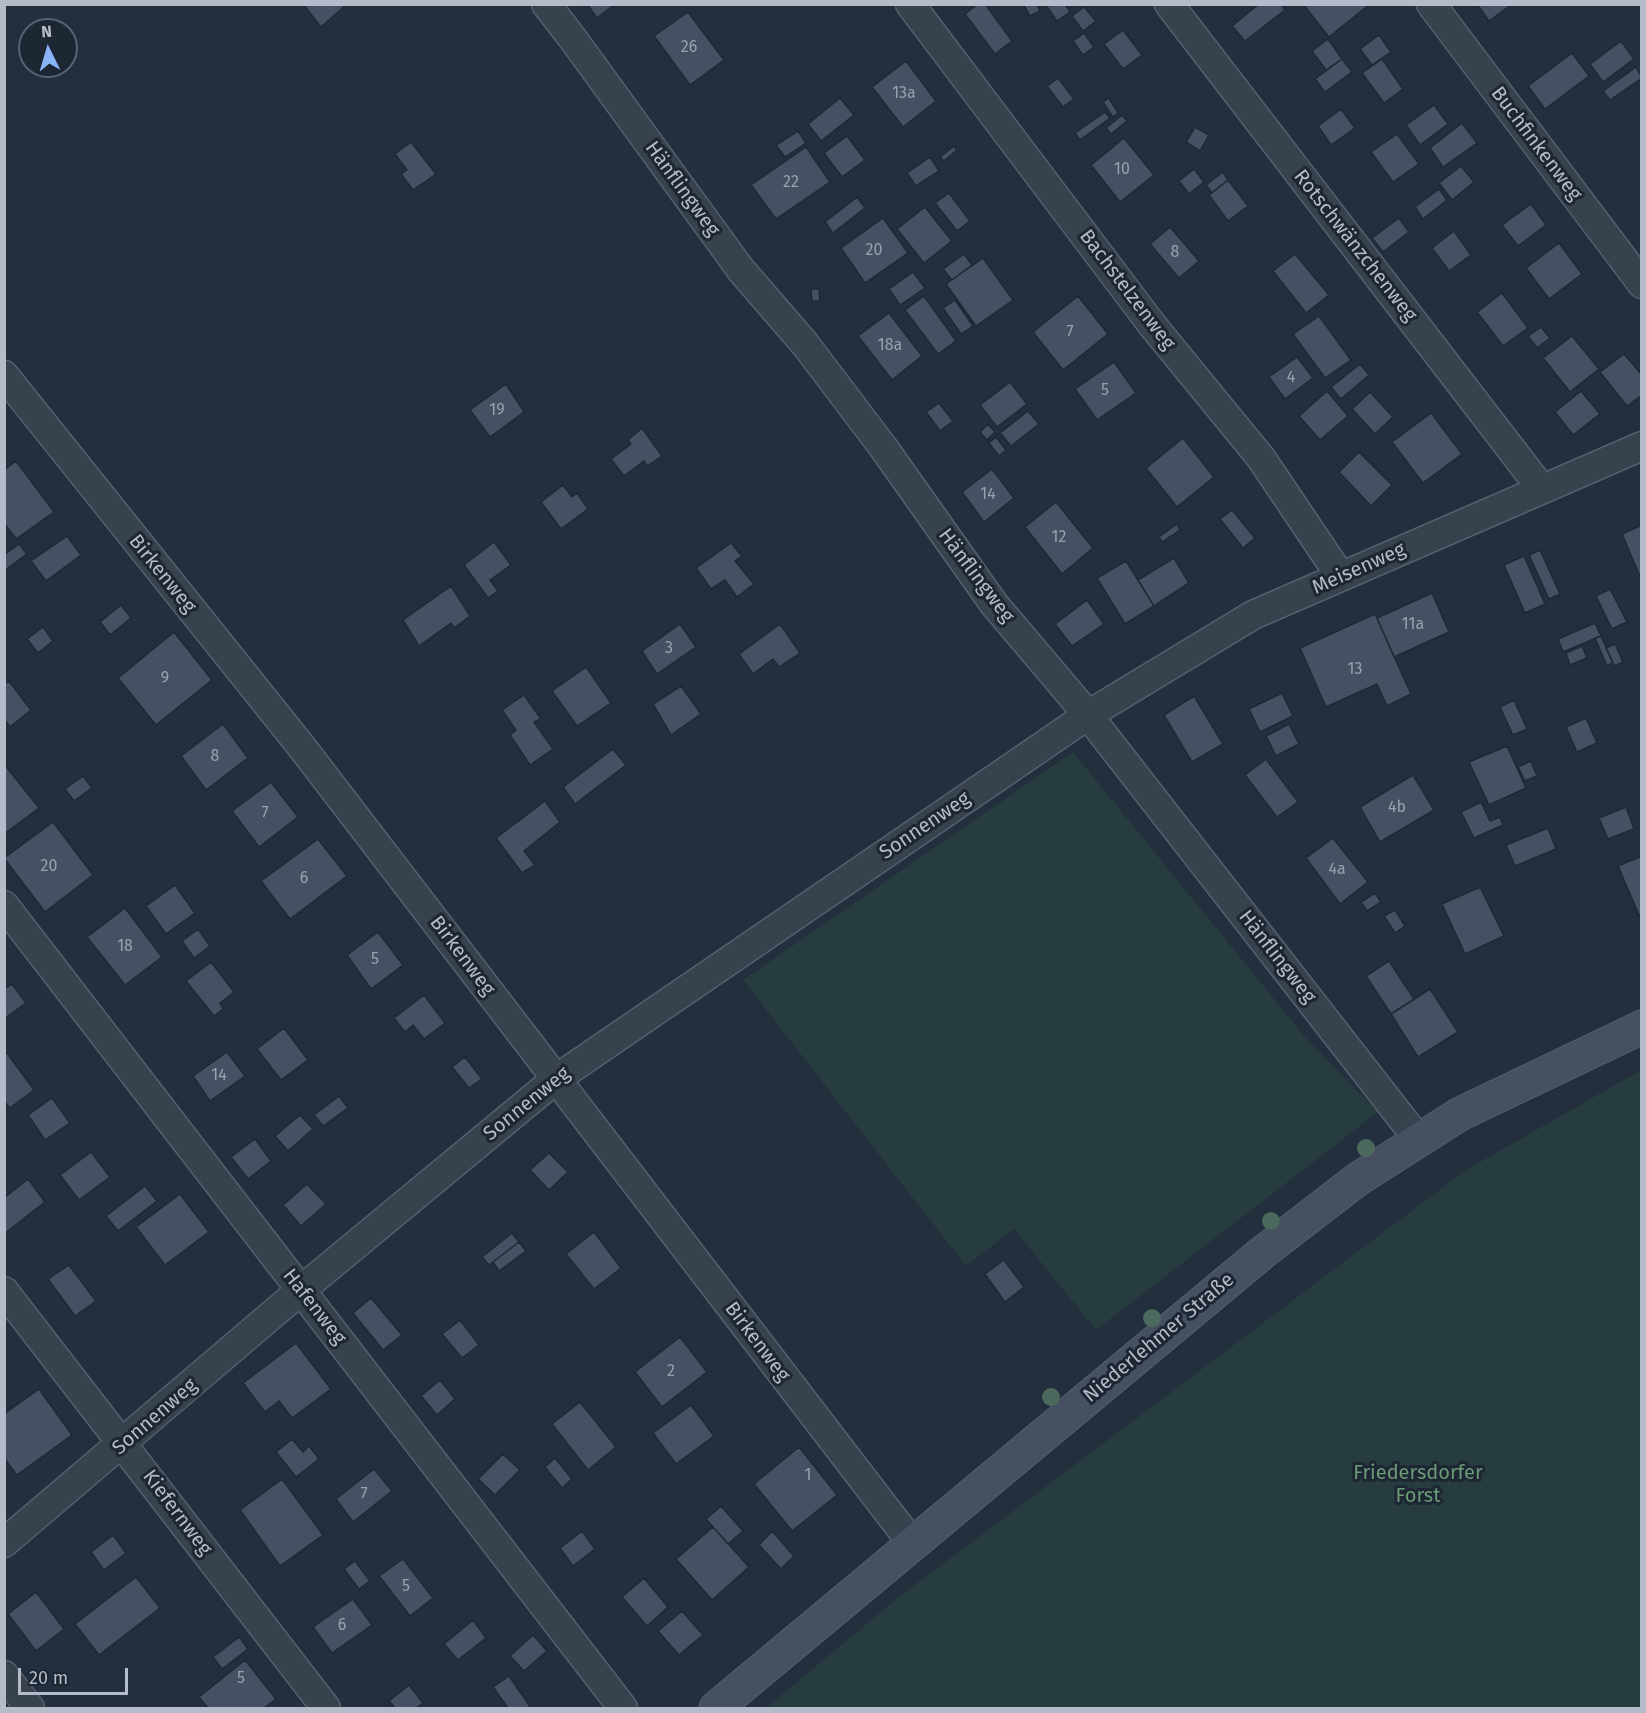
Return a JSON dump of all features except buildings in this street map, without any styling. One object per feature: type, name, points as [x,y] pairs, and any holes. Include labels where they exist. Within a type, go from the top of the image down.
[{"type":"main road","name":"Niederlehmer Straße","points":[[716,1708],[1262,1253],[1358,1179],[1418,1139],[1498,1093],[1641,1027]]},
{"type":"street","name":"Hänflingweg","points":[[546,4],[741,270],[805,344],[876,438],[994,604],[1088,715],[1418,1139]]},
{"type":"street","name":"Bachstelzenweg","points":[[910,4],[1153,327],[1261,458],[1341,577]]},
{"type":"street","name":"Rotschwänzchenweg","points":[[1169,4],[1541,488]]},
{"type":"street","name":"Buchfinkenweg","points":[[1431,4],[1641,284]]},
{"type":"street","name":"Birkenweg","points":[[4,375],[301,746],[912,1543]]},
{"type":"street","name":"Meisenweg","points":[[1088,715],[1253,615],[1641,446]]},
{"type":"street","name":"Sonnenweg","points":[[4,1544],[124,1444],[301,1290],[556,1080],[1088,715]]},
{"type":"street","name":"Hafenweg","points":[[4,905],[623,1708]]},
{"type":"street","name":"Kiefernweg","points":[[4,1290],[326,1708]]},
{"type":"street","points":[[4,1675],[30,1708]]},
{"type":"green space","points":[[1073,752],[1305,1037],[1378,1112],[1096,1330],[1014,1229],[966,1266],[743,980]]},
{"type":"green space","name":"Friedersdorfer Forst","points":[[1641,1070],[1641,1708],[766,1708],[899,1597],[1466,1170]]}]
